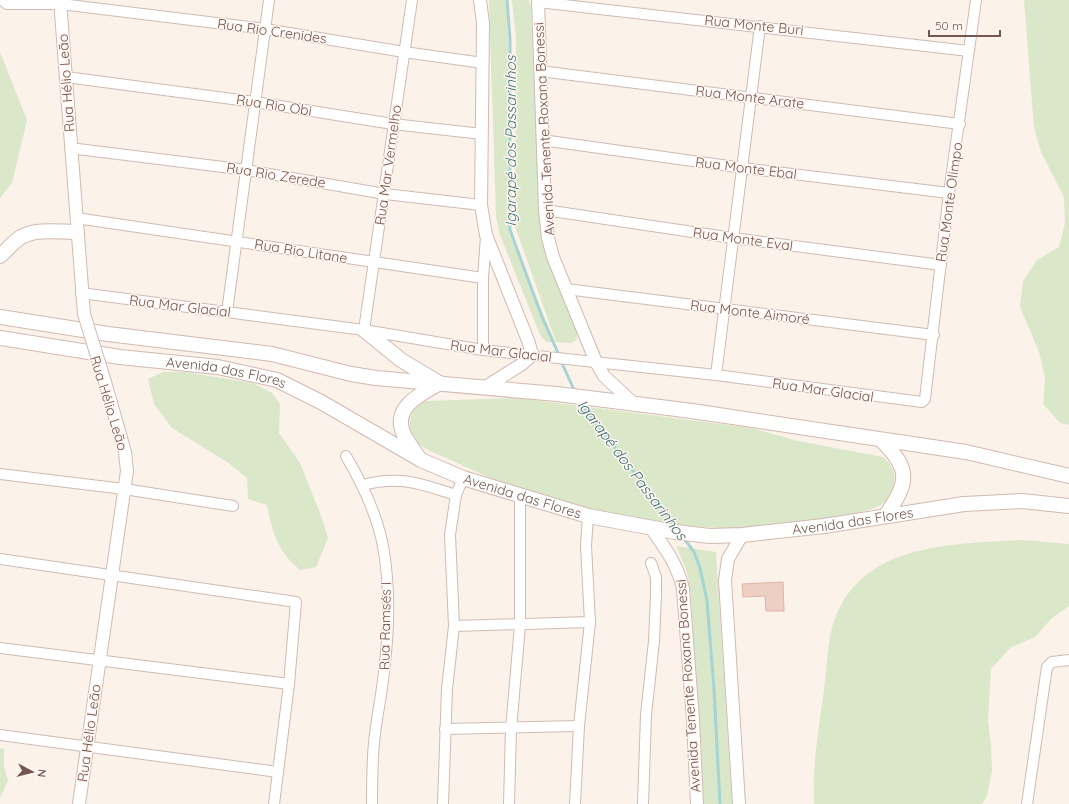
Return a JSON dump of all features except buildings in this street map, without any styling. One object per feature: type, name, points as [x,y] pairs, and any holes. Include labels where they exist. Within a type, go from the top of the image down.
[{"type":"main road","points":[[0,256],[20,238],[29,234],[76,232]]},
{"type":"main road","name":"Avenida das Flores","points":[[0,317],[108,334],[272,354],[357,375],[487,386],[605,399],[966,452],[1069,476]]},
{"type":"main road","points":[[364,330],[401,360],[440,383],[408,403],[402,414],[404,434],[420,460]]},
{"type":"main road","name":"Avenida das Flores","points":[[0,338],[120,357],[218,367],[277,380],[321,402],[420,460],[462,478],[588,516],[675,532],[710,536],[742,535],[824,526],[964,504],[1022,501],[1069,506]]},
{"type":"main road","points":[[881,440],[899,459],[904,474],[902,488],[897,500],[885,516]]},
{"type":"street","points":[[227,312],[269,0]]},
{"type":"street","name":"Rua Mar Vermelho","points":[[364,330],[412,0]]},
{"type":"street","points":[[480,0],[483,62],[481,205],[486,235],[529,343],[532,356],[487,386]]},
{"type":"street","name":"Rua Monte Olimpo","points":[[922,402],[925,399],[934,335],[949,192],[960,124],[976,0]]},
{"type":"street","name":"Rua Monte Buri","points":[[538,1],[969,51]]},
{"type":"street","name":"Avenida Tenente Roxana Bonessi","points":[[538,1],[542,140],[545,210],[548,238],[566,289],[596,362],[604,376],[633,403]]},
{"type":"street","name":"Rua Rio Crenides","points":[[4,2],[60,2],[265,29],[404,52],[483,62]]},
{"type":"street","name":"Rua Hélio Leão","points":[[60,2],[81,293],[84,314],[125,452],[126,471],[79,804]]},
{"type":"street","points":[[716,375],[760,26]]},
{"type":"street","name":"Rua Monte Arate","points":[[540,71],[960,124]]},
{"type":"street","name":"Rua Rio Obi","points":[[66,77],[255,102],[393,124],[482,134]]},
{"type":"street","name":"Rua Monte Ebal","points":[[542,140],[743,168],[949,192]]},
{"type":"street","name":"Rua Rio Zerede","points":[[70,148],[247,170],[384,194],[481,205]]},
{"type":"street","name":"Rua Monte Eval","points":[[545,210],[733,238],[941,265]]},
{"type":"street","name":"Rua Rio Litane","points":[[76,218],[483,278]]},
{"type":"street","points":[[483,350],[483,278],[486,235]]},
{"type":"street","name":"Rua Monte Aimoré","points":[[566,289],[934,335]]},
{"type":"street","name":"Rua Mar Glacial","points":[[81,293],[364,330],[483,350],[716,375],[922,402]]},
{"type":"street","name":"Rua Ramsés I","points":[[346,456],[363,485],[379,531],[384,551],[387,609],[384,670],[374,744],[372,804]]},
{"type":"street","points":[[0,474],[124,489],[233,506]]},
{"type":"street","points":[[443,804],[447,689],[454,626],[450,535],[456,495],[462,478]]},
{"type":"street","points":[[363,485],[387,480],[414,481],[456,495]]},
{"type":"street","points":[[509,804],[511,729],[520,625],[520,496]]},
{"type":"street","points":[[575,804],[580,726],[590,622],[586,546],[588,516]]},
{"type":"street","name":"Avenida Tenente Roxana Bonessi","points":[[652,528],[673,559],[679,572],[683,589],[693,720],[697,804]]},
{"type":"street","points":[[738,804],[725,580],[728,559],[742,535]]},
{"type":"street","points":[[0,559],[296,602],[289,684],[274,804]]},
{"type":"street","points":[[643,804],[646,715],[654,641],[656,596],[656,577],[651,564]]},
{"type":"street","points":[[454,626],[590,622]]},
{"type":"street","points":[[0,648],[289,684]]},
{"type":"street","points":[[1027,804],[1047,667],[1052,662],[1069,660]]},
{"type":"street","points":[[445,729],[511,729],[580,726]]},
{"type":"street","points":[[0,735],[278,772]]},
{"type":"green space","points":[[489,0],[505,0],[507,10],[511,125],[509,233],[555,342],[547,342],[541,337],[500,235],[496,217]]},
{"type":"green space","points":[[512,0],[529,0],[531,7],[540,231],[577,330],[577,339],[571,343],[556,342],[515,226],[516,38]]},
{"type":"green space","points":[[1024,0],[1069,0],[1069,425],[1060,423],[1043,404],[1045,378],[1039,352],[1020,307],[1023,281],[1037,260],[1059,247],[1065,224],[1064,197],[1041,152],[1034,128]]},
{"type":"green space","points":[[0,52],[27,120],[12,183],[0,198]]},
{"type":"green space","points":[[163,372],[185,372],[253,383],[272,393],[280,404],[279,433],[300,463],[320,513],[328,538],[316,567],[300,570],[286,556],[274,533],[267,505],[248,499],[247,478],[227,462],[172,428],[154,404],[148,379]]},
{"type":"green space","points":[[518,398],[752,428],[798,441],[883,457],[890,464],[894,473],[894,487],[889,498],[874,508],[832,519],[796,525],[759,528],[723,528],[672,524],[576,506],[513,486],[424,448],[413,437],[410,430],[410,422],[413,412],[425,401]]},
{"type":"green space","points":[[1023,540],[1069,544],[1069,606],[1052,618],[1035,637],[1010,648],[991,669],[988,720],[992,771],[987,796],[982,804],[814,804],[815,761],[830,638],[834,621],[847,595],[866,576],[888,562],[913,552],[968,543]]},
{"type":"green space","points":[[676,546],[716,552],[732,804],[702,804],[691,597],[687,572]]},
{"type":"green space","points":[[0,748],[4,749],[4,767],[8,781],[0,798]]},
{"type":"waterway","name":"Igarapé dos Passarinhos","points":[[507,0],[510,39],[510,230],[542,317],[559,355]]},
{"type":"waterway","name":"Igarapé dos Passarinhos","points":[[561,361],[575,392]]},
{"type":"waterway","name":"Igarapé dos Passarinhos","points":[[579,401],[677,528]]},
{"type":"waterway","name":"Igarapé dos Passarinhos","points":[[683,537],[694,552],[700,568],[707,601],[714,689],[720,804]]}]
